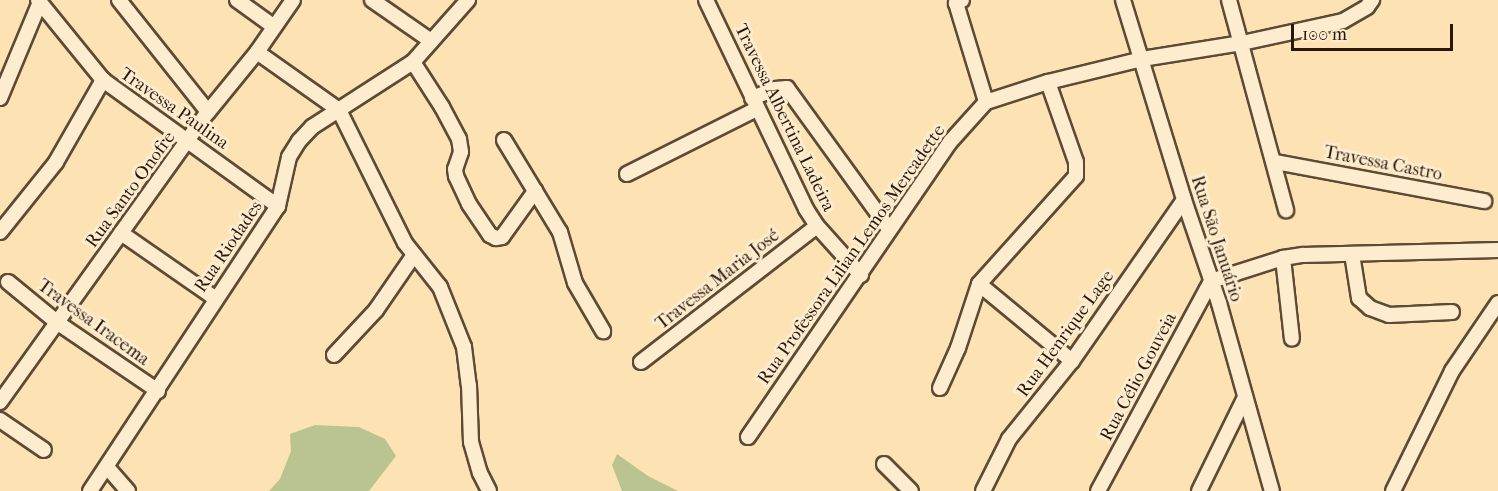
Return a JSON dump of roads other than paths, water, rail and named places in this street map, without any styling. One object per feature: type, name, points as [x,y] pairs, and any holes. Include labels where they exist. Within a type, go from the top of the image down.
[{"type":"street","points":[[118,0],[208,112]]},
{"type":"street","points":[[237,0],[273,26]]},
{"type":"street","name":"Rua Santo Onofre","points":[[0,402],[208,112],[257,52],[293,0]]},
{"type":"street","points":[[372,0],[431,41]]},
{"type":"street","name":"Rua Riodades","points":[[90,491],[158,392],[215,298],[278,206],[289,158],[299,141],[312,127],[413,62],[468,0]]},
{"type":"street","name":"Travessa Albertina Ladeira","points":[[706,0],[754,104],[817,226],[861,275]]},
{"type":"street","name":"Rua São Januário","points":[[1123,0],[1211,281],[1272,491]]},
{"type":"street","points":[[1229,0],[1275,162],[1286,210]]},
{"type":"street","points":[[959,2],[986,102],[1048,82],[1142,59],[1242,43],[1343,21],[1367,7],[1372,0]]},
{"type":"street","points":[[0,98],[39,1]]},
{"type":"street","name":"Travessa Paulina","points":[[39,1],[103,81],[189,140],[278,206]]},
{"type":"street","points":[[257,52],[339,110],[397,227],[414,255],[440,287],[464,347],[469,385],[471,442],[480,473],[489,491]]},
{"type":"street","points":[[413,62],[442,107],[459,139],[461,152],[455,169],[456,176],[469,204],[490,235],[496,238],[502,237],[535,191]]},
{"type":"street","points":[[0,232],[56,162],[103,81]]},
{"type":"street","points":[[940,388],[958,348],[979,284],[1076,176],[1076,162],[1048,82]]},
{"type":"street","points":[[627,174],[754,104],[775,89],[787,88],[889,229]]},
{"type":"street","name":"Rua Professora Lilian Lemos Mercadette","points":[[748,437],[950,142],[986,102]]},
{"type":"street","points":[[504,140],[560,232],[568,252],[574,283],[603,331]]},
{"type":"street","name":"Travessa Castro","points":[[1275,162],[1484,201]]},
{"type":"street","name":"Rua Henrique Lage","points":[[982,491],[1009,439],[1072,361],[1184,200]]},
{"type":"street","name":"Travessa Maria José","points":[[641,362],[817,226]]},
{"type":"street","points":[[121,233],[215,298]]},
{"type":"street","points":[[1211,281],[1283,258],[1498,250]]},
{"type":"street","points":[[1352,254],[1359,298],[1370,308],[1389,315],[1452,312]]},
{"type":"street","points":[[334,356],[376,310],[414,255]]},
{"type":"street","points":[[1283,258],[1292,339]]},
{"type":"street","name":"Rua Célio Gouveia","points":[[1098,491],[1211,281]]},
{"type":"street","name":"Travessa Iracema","points":[[8,282],[58,323],[158,392]]},
{"type":"street","points":[[979,284],[1072,361]]},
{"type":"street","points":[[1393,491],[1452,371],[1498,303]]},
{"type":"street","points":[[1198,491],[1245,397]]},
{"type":"street","points":[[0,420],[44,450]]},
{"type":"street","points":[[884,464],[911,491]]},
{"type":"street","points":[[106,467],[128,491]]}]
